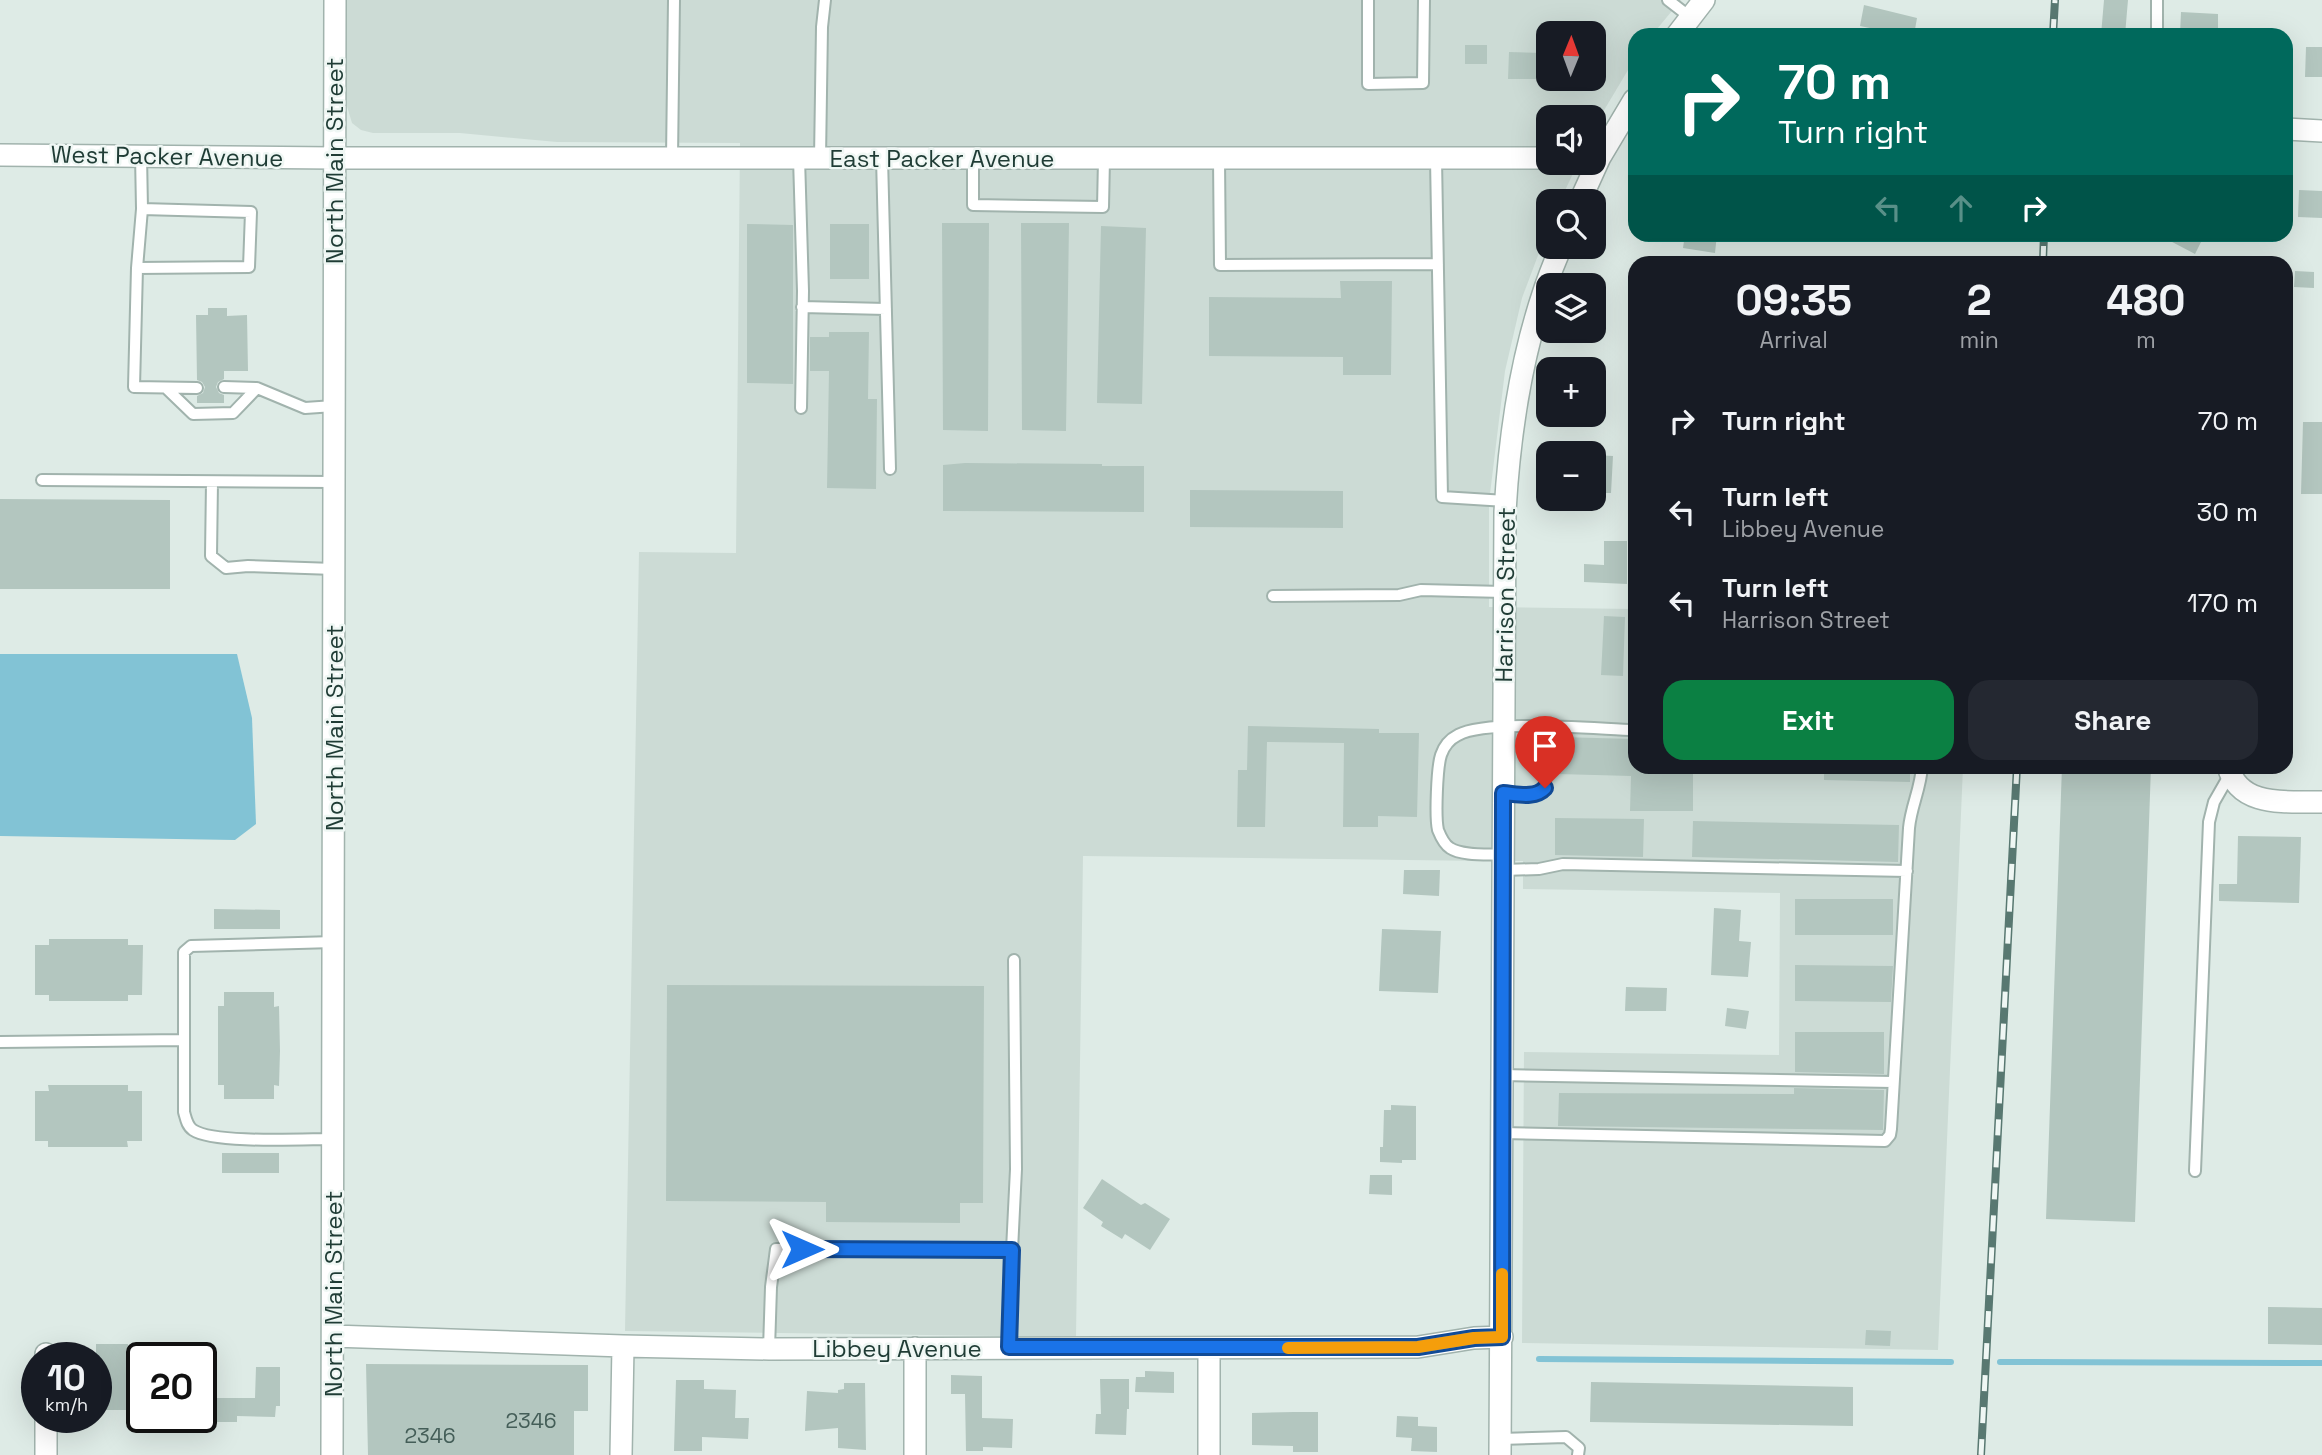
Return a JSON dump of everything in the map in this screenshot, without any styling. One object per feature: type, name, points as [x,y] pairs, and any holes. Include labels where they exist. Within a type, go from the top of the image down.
[{"type":"street","name":"North Main Street","points":[[332,1455],[335,0]]},
{"type":"street","points":[[1682,28],[1704,0]]},
{"type":"street","points":[[1606,144],[1628,109]]},
{"type":"street","points":[[2293,130],[2322,131]]},
{"type":"street","name":"West Packer Avenue","points":[[0,155],[334,158]]},
{"type":"street","name":"East Packer Avenue","points":[[334,158],[1536,158]]},
{"type":"street","name":"Harrison Street","points":[[1500,1447],[1506,500],[1510,450],[1520,386],[1536,321],[1556,259]]},
{"type":"street","points":[[2231,774],[2237,785],[2249,796],[2274,801],[2322,802]]},
{"type":"street","name":"Libbey Avenue","points":[[333,1336],[769,1349],[1418,1347],[1474,1338],[1502,1337]]},
{"type":"street","points":[[621,1455],[623,1346]]},
{"type":"street","points":[[915,1348],[915,1455]]},
{"type":"street","points":[[1209,1349],[1209,1455]]},
{"type":"street","points":[[46,1433],[46,1455]]},
{"type":"lane","points":[[672,158],[674,0]]},
{"type":"lane","points":[[801,408],[802,307],[809,158],[825,0]]},
{"type":"lane","points":[[1368,0],[1368,84],[1423,83],[1424,0]]},
{"type":"lane","points":[[1668,0],[1689,17]]},
{"type":"lane","points":[[2157,0],[2158,28]]},
{"type":"lane","points":[[141,155],[142,209],[136,268],[134,387],[197,388]]},
{"type":"lane","points":[[882,158],[890,469]]},
{"type":"lane","points":[[973,159],[973,205],[1103,207],[1104,159]]},
{"type":"lane","points":[[1219,159],[1220,265],[1438,264]]},
{"type":"lane","points":[[1437,159],[1442,498],[1506,500]]},
{"type":"lane","points":[[136,268],[249,267],[251,212],[142,209]]},
{"type":"lane","points":[[802,307],[886,309]]},
{"type":"lane","points":[[224,387],[257,387],[305,408],[334,407]]},
{"type":"lane","points":[[166,388],[193,414],[233,412],[257,387]]},
{"type":"lane","points":[[42,480],[334,482]]},
{"type":"lane","points":[[212,482],[211,556],[226,568],[248,566],[334,569]]},
{"type":"lane","points":[[1273,596],[1399,596],[1421,590],[1504,592]]},
{"type":"lane","points":[[1628,730],[1503,727],[1467,731],[1456,736],[1446,745],[1440,757],[1437,815],[1439,832],[1450,848],[1503,863],[1539,869],[1563,864],[1907,871]]},
{"type":"lane","points":[[1503,793],[1532,795],[1545,788],[1547,728]]},
{"type":"lane","points":[[1502,1133],[1885,1141],[1890,1135],[1910,814],[1922,774]]},
{"type":"lane","points":[[2195,1171],[2209,822],[2214,802],[2227,774]]},
{"type":"lane","points":[[333,1139],[214,1138],[194,1131],[188,1125],[184,1112],[184,952],[191,946],[334,942]]},
{"type":"lane","points":[[1009,1347],[1017,1170],[1014,960]]},
{"type":"lane","points":[[0,1042],[184,1040]]},
{"type":"lane","points":[[1502,1075],[1893,1082]]},
{"type":"lane","points":[[769,1349],[771,1287],[776,1249],[1012,1250]]},
{"type":"lane","points":[[1500,1447],[1566,1437],[1578,1448],[1578,1455]]},
{"type":"shaded area","points":[[346,0],[1681,0],[1658,28],[1628,28],[1628,70],[1606,107],[1536,105],[1536,175],[1572,175],[1566,189],[1536,189],[1537,259],[1522,298],[1505,371],[1489,502],[1489,607],[1628,609],[1628,774],[1963,774],[1938,1350],[1522,1343],[1524,1052],[1779,1055],[1780,893],[1523,889],[1523,861],[1083,856],[1076,1337],[625,1331],[639,552],[736,553],[740,143],[557,142],[460,133],[373,133],[361,130],[352,123],[346,103]]},
{"type":"water","points":[[0,654],[237,654],[252,718],[256,824],[235,840],[0,836]]},
{"type":"building","points":[[2104,0],[2128,0],[2126,28],[2102,28]]},
{"type":"building","points":[[1864,5],[1917,18],[1915,28],[1860,26]]},
{"type":"building","points":[[2181,12],[2218,14],[2218,28],[2180,28]]},
{"type":"building","points":[[1465,45],[1487,45],[1487,64],[1465,64]]},
{"type":"building","points":[[2306,47],[2322,47],[2322,77],[2305,77]]},
{"type":"building","points":[[1509,52],[1536,53],[1536,79],[1508,79]]},
{"type":"building","points":[[2299,190],[2322,191],[2322,218],[2298,217]]},
{"type":"building","points":[[942,223],[989,223],[988,431],[943,430]]},
{"type":"building","points":[[1021,223],[1069,223],[1066,431],[1022,430]]},
{"type":"building","points":[[747,224],[793,225],[793,384],[747,383]]},
{"type":"building","points":[[830,224],[869,224],[869,279],[830,279]]},
{"type":"building","points":[[1101,226],[1146,228],[1142,404],[1097,403]]},
{"type":"building","points":[[1684,242],[1716,242],[1715,253],[1683,248]]},
{"type":"building","points":[[2172,242],[2201,242],[2195,254]]},
{"type":"building","points":[[2295,271],[2314,272],[2314,288],[2294,287]]},
{"type":"building","points":[[1340,281],[1392,281],[1391,375],[1343,375],[1343,357],[1209,356],[1209,297],[1341,298]]},
{"type":"building","points":[[208,308],[227,308],[227,316],[247,315],[248,371],[224,371],[224,379],[218,382],[216,387],[219,393],[224,395],[224,403],[197,403],[197,396],[203,393],[205,387],[197,380],[196,315],[208,315]]},
{"type":"building","points":[[829,332],[869,332],[868,399],[877,399],[876,489],[827,488],[829,371],[810,371],[810,337],[829,337]]},
{"type":"building","points":[[2303,422],[2322,422],[2322,494],[2301,494]]},
{"type":"building","points":[[1606,456],[1613,456],[1611,493],[1606,493]]},
{"type":"building","points":[[965,463],[1144,466],[1144,512],[943,511],[943,465]]},
{"type":"building","points":[[1190,490],[1343,491],[1343,528],[1190,527]]},
{"type":"building","points":[[0,499],[170,500],[170,589],[0,589]]},
{"type":"building","points":[[1604,541],[1627,541],[1627,584],[1584,582],[1584,564],[1604,565]]},
{"type":"building","points":[[1604,616],[1625,617],[1623,676],[1601,675]]},
{"type":"building","points":[[1248,726],[1379,729],[1379,733],[1419,733],[1417,817],[1378,816],[1378,827],[1343,827],[1344,743],[1267,742],[1265,827],[1237,827],[1238,770],[1247,770]]},
{"type":"building","points":[[1559,737],[1628,739],[1628,774],[1693,774],[1693,811],[1630,811],[1631,776],[1558,774]]},
{"type":"building","points":[[1824,774],[1910,774],[1910,782],[1824,780]]},
{"type":"building","points":[[2062,774],[2151,774],[2135,1222],[2046,1219]]},
{"type":"building","points":[[1555,818],[1644,819],[1643,857],[1555,855]]},
{"type":"building","points":[[1693,821],[1899,825],[1898,862],[1692,857]]},
{"type":"building","points":[[2238,836],[2301,837],[2299,903],[2219,901],[2219,884],[2237,884]]},
{"type":"building","points":[[1404,870],[1440,870],[1439,896],[1403,894]]},
{"type":"building","points":[[1795,899],[1893,899],[1893,935],[1795,935]]},
{"type":"building","points":[[1714,908],[1741,910],[1739,941],[1751,942],[1748,977],[1711,975]]},
{"type":"building","points":[[214,909],[280,910],[280,929],[214,929]]},
{"type":"building","points":[[1382,929],[1441,931],[1438,993],[1379,991]]},
{"type":"building","points":[[49,939],[128,939],[128,945],[143,945],[142,995],[128,995],[128,1001],[49,1001],[49,995],[35,995],[35,945],[49,945]]},
{"type":"building","points":[[1795,965],[1893,966],[1891,1002],[1795,1001]]},
{"type":"building","points":[[667,985],[984,986],[983,1203],[960,1203],[960,1223],[826,1222],[826,1202],[666,1201]]},
{"type":"building","points":[[1626,987],[1667,988],[1666,1011],[1625,1011]]},
{"type":"building","points":[[224,992],[274,992],[274,1007],[279,1006],[280,1051],[279,1086],[274,1085],[274,1099],[224,1099],[224,1085],[218,1085],[218,1006],[224,1006]]},
{"type":"building","points":[[1727,1008],[1749,1011],[1746,1029],[1725,1026]]},
{"type":"building","points":[[1795,1032],[1884,1032],[1884,1074],[1795,1072]]},
{"type":"building","points":[[48,1085],[128,1085],[128,1091],[142,1091],[142,1141],[127,1141],[128,1147],[48,1147],[48,1141],[35,1141],[35,1091],[49,1091]]},
{"type":"building","points":[[1794,1088],[1884,1090],[1883,1130],[1558,1126],[1559,1093],[1794,1094]]},
{"type":"building","points":[[1391,1105],[1416,1106],[1416,1160],[1402,1160],[1402,1163],[1380,1162],[1384,1110],[1391,1110]]},
{"type":"building","points":[[222,1153],[279,1153],[279,1173],[222,1173]]},
{"type":"building","points":[[1370,1175],[1392,1175],[1392,1195],[1369,1194]]},
{"type":"building","points":[[1102,1179],[1141,1205],[1145,1203],[1170,1219],[1150,1250],[1125,1234],[1122,1239],[1101,1226],[1103,1222],[1083,1208]]},
{"type":"building","points":[[2268,1307],[2322,1308],[2322,1345],[2268,1344]]},
{"type":"building","points":[[1866,1330],[1891,1331],[1890,1346],[1865,1345]]},
{"type":"building","points":[[112,1344],[126,1344],[126,1410],[112,1410]]},
{"type":"building","points":[[366,1364],[588,1365],[588,1411],[574,1411],[574,1455],[368,1455]]},
{"type":"building","points":[[256,1367],[280,1367],[280,1406],[276,1406],[275,1417],[237,1416],[237,1422],[217,1422],[217,1398],[255,1398]]},
{"type":"building","points":[[1145,1371],[1174,1372],[1174,1393],[1135,1392],[1136,1377],[1145,1377]]},
{"type":"building","points":[[951,1375],[982,1376],[982,1418],[1013,1419],[1012,1448],[983,1447],[983,1451],[966,1451],[965,1394],[951,1394]]},
{"type":"building","points":[[1100,1379],[1129,1379],[1126,1435],[1095,1434],[1096,1414],[1101,1414]]},
{"type":"building","points":[[676,1380],[704,1380],[704,1389],[736,1390],[735,1418],[749,1418],[748,1439],[702,1437],[702,1451],[674,1451]]},
{"type":"building","points":[[1591,1382],[1853,1387],[1853,1426],[1590,1422]]},
{"type":"building","points":[[844,1383],[865,1383],[866,1450],[838,1448],[838,1428],[805,1431],[807,1391],[838,1393],[838,1390],[844,1389]]},
{"type":"building","points":[[1318,1412],[1318,1452],[1293,1452],[1293,1446],[1252,1445],[1252,1413]]},
{"type":"building","points":[[1397,1416],[1418,1417],[1418,1426],[1437,1427],[1437,1452],[1411,1451],[1412,1438],[1396,1437]]},
{"type":"waterway","points":[[1539,1359],[1951,1362]]},
{"type":"waterway","points":[[2000,1362],[2322,1363]]},
{"type":"railway","points":[[2053,28],[2055,0]]},
{"type":"railway","points":[[2043,256],[2044,242]]},
{"type":"railway","points":[[1981,1455],[2017,774]]},
{"type":"slow traffic","points":[[1288,1348],[1418,1347],[1474,1338],[1502,1337],[1502,1274]]},
{"type":"route","points":[[802,1249],[1012,1250],[1009,1347],[1418,1347],[1474,1338],[1502,1337],[1503,793],[1532,795],[1545,788]]}]
